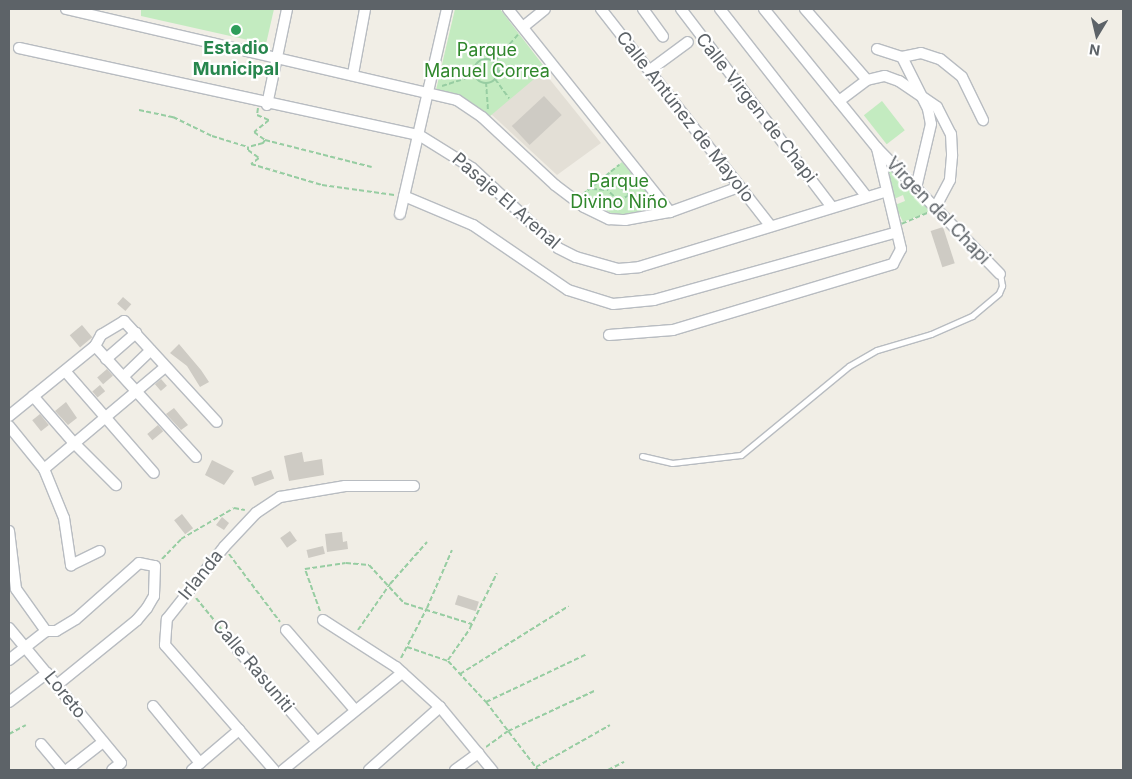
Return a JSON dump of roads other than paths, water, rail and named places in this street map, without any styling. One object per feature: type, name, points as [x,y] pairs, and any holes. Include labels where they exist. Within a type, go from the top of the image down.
[{"type":"street","points":[[66,9],[278,59],[430,91],[457,100],[482,117],[554,185],[584,207],[609,219],[625,220],[670,212],[739,188]]},
{"type":"street","points":[[267,104],[287,9]]},
{"type":"street","points":[[354,74],[364,9]]},
{"type":"street","points":[[400,214],[430,91],[447,9]]},
{"type":"street","points":[[508,9],[521,31],[556,69],[670,212]]},
{"type":"street","points":[[521,31],[545,9]]},
{"type":"street","name":"Calle Antúnez de Mayolo","points":[[601,9],[650,70],[739,188],[770,225]]},
{"type":"street","points":[[643,9],[663,37]]},
{"type":"street","name":"Calle Virgen de Chapi","points":[[681,9],[832,206]]},
{"type":"street","points":[[720,9],[866,196]]},
{"type":"street","name":"Virgen del Chapi","points":[[764,9],[877,148],[1000,274]]},
{"type":"street","points":[[805,9],[867,80]]},
{"type":"street","points":[[650,70],[688,42]]},
{"type":"street","name":"Pasaje El Arenal","points":[[19,48],[267,104],[419,135],[472,168],[558,248],[576,257],[618,269],[639,267],[832,206],[887,191]]},
{"type":"street","points":[[877,49],[902,57],[921,53],[940,59],[962,77],[983,120]]},
{"type":"street","points":[[902,57],[922,95],[930,124],[916,188]]},
{"type":"street","points":[[839,101],[867,80],[885,76],[922,95],[937,107],[950,134],[950,180],[935,208]]},
{"type":"street","points":[[609,335],[673,330],[893,264],[901,249],[877,148]]},
{"type":"street","points":[[404,196],[473,225],[568,290],[613,304],[654,300],[897,232]]},
{"type":"street","points":[[9,416],[95,346],[101,335],[124,320],[217,422]]},
{"type":"street","points":[[106,359],[136,333]]},
{"type":"street","points":[[95,346],[196,457]]},
{"type":"street","points":[[124,376],[151,350]]},
{"type":"street","points":[[44,469],[73,442],[106,419],[165,367]]},
{"type":"street","points":[[65,371],[154,473]]},
{"type":"street","points":[[33,396],[73,442],[116,485]]},
{"type":"street","points":[[9,426],[44,469],[64,518],[71,565],[100,551]]},
{"type":"street","name":"Irlanda","points":[[274,770],[166,645],[167,619],[224,547],[256,513],[280,497],[345,486],[414,486]]},
{"type":"street","points":[[9,532],[16,589],[46,631]]},
{"type":"street","points":[[9,660],[46,631],[56,632],[66,626],[98,601],[139,563],[155,566],[154,596],[147,608],[137,620],[57,685]]},
{"type":"street","points":[[323,620],[399,670],[440,707],[492,770]]},
{"type":"street","name":"Loreto","points":[[9,628],[26,646],[121,763],[112,770]]},
{"type":"street","points":[[286,630],[355,710]]},
{"type":"street","name":"Calle Rasuniti","points":[[238,650],[317,742]]},
{"type":"street","points":[[282,770],[355,710],[399,670]]},
{"type":"street","points":[[9,702],[47,673]]},
{"type":"street","points":[[153,706],[200,763]]},
{"type":"street","points":[[368,770],[440,707]]},
{"type":"street","points":[[192,770],[239,730]]},
{"type":"street","points":[[67,770],[103,742]]},
{"type":"street","points":[[41,744],[63,770]]},
{"type":"street","points":[[456,770],[478,753]]},
{"type":"lane","points":[[642,456],[672,463],[741,455],[849,366],[877,350],[931,334],[972,316],[999,293],[1002,286],[1000,274]]},
{"type":"place","name":"Estadio Municipal","points":[[236,30]]},
{"type":"park label","name":"Parque Manuel Correa","points":[[487,61]]},
{"type":"park label","name":"Parque Divino Niño","points":[[619,192]]}]
